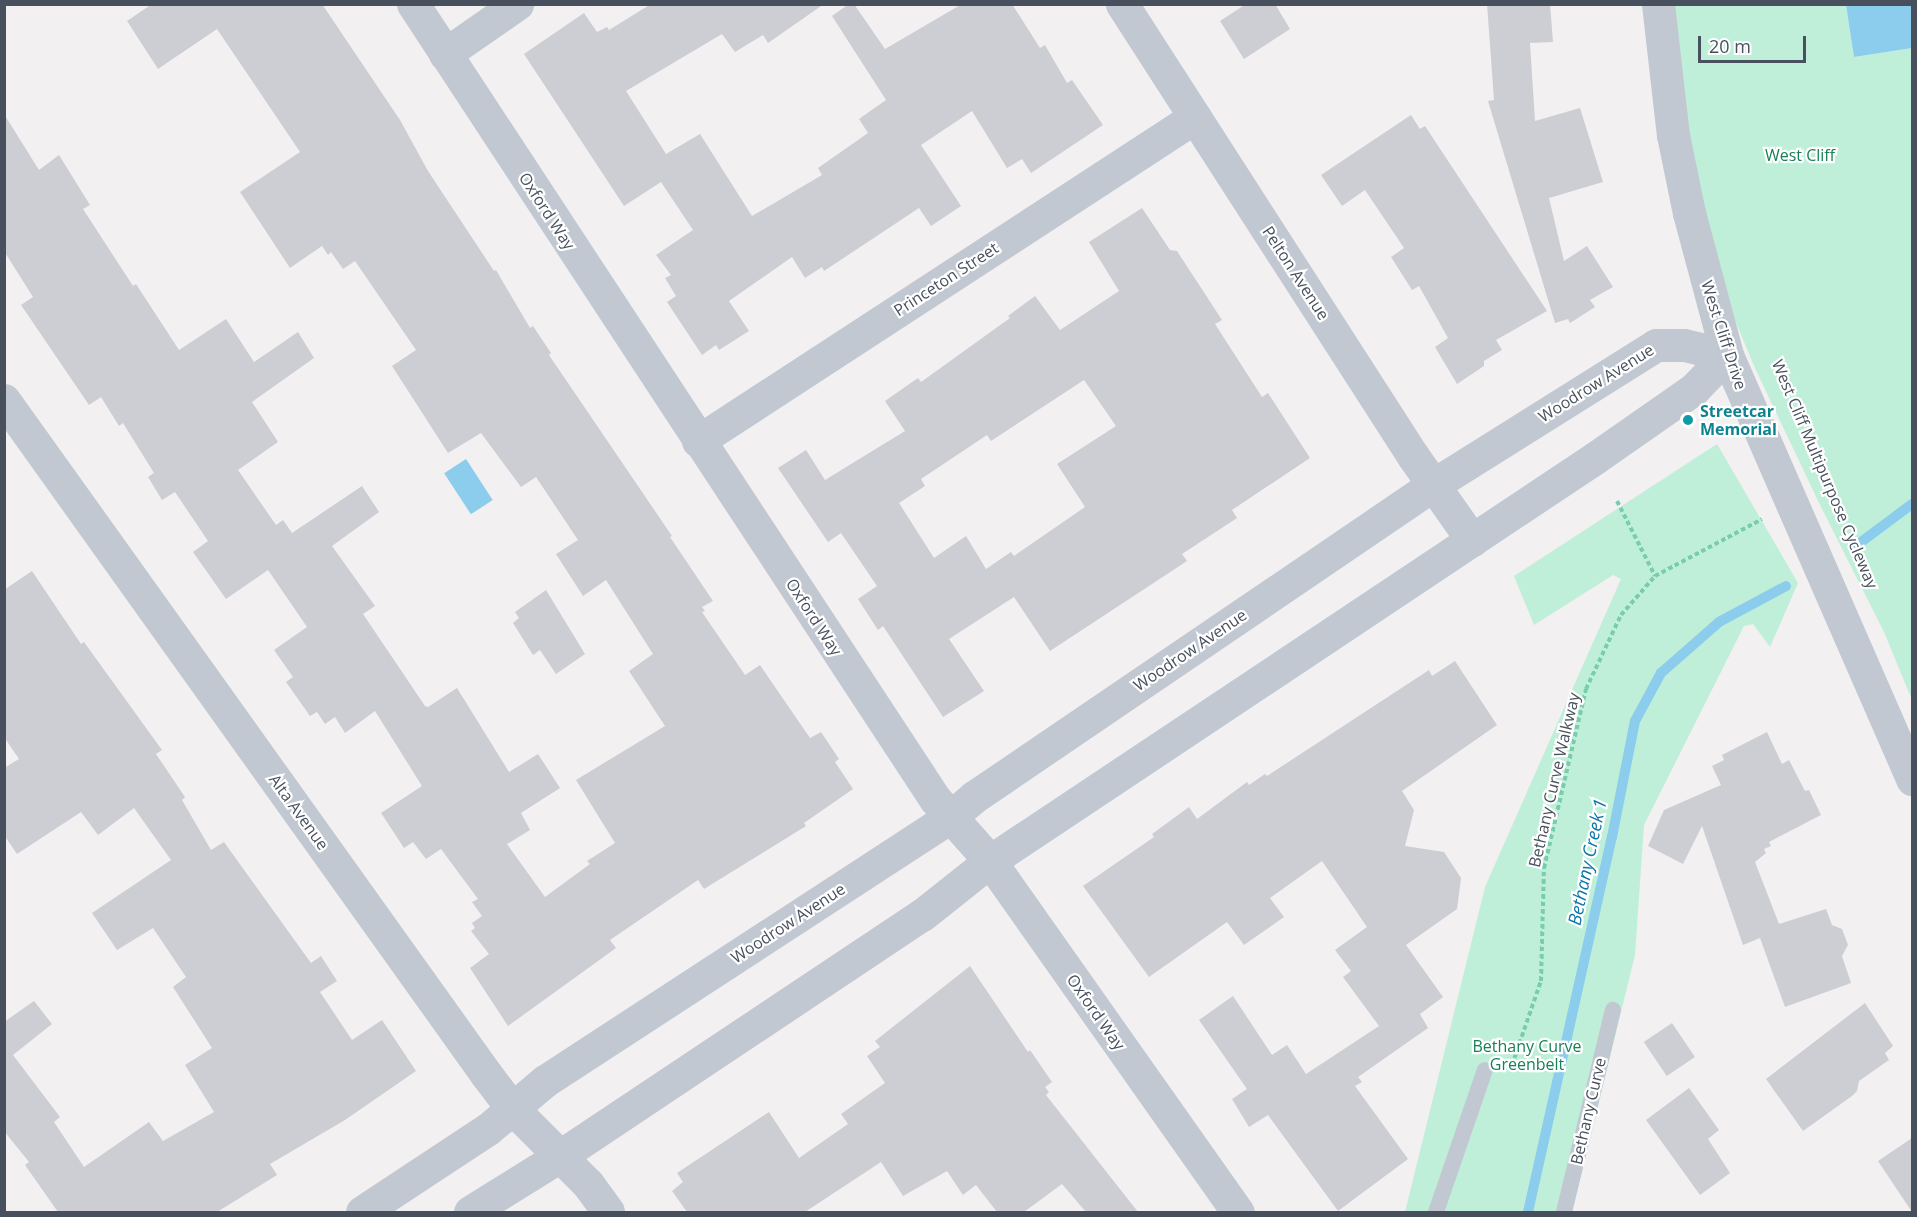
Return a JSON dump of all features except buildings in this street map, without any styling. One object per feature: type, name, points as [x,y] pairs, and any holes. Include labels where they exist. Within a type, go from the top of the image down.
[{"type":"street","name":"Oxford Way","points":[[413,4],[935,799],[990,861],[1238,1212]]},
{"type":"street","points":[[445,54],[517,4]]},
{"type":"street","name":"Pelton Avenue","points":[[1122,4],[1433,485],[1472,540]]},
{"type":"street","name":"West Cliff Drive","points":[[1658,4],[1673,135],[1689,213],[1727,355],[1912,779]]},
{"type":"street","name":"Princeton Street","points":[[698,441],[1195,117]]},
{"type":"street","name":"Woodrow Avenue","points":[[362,1212],[488,1129],[544,1081],[952,816],[974,797],[1433,485],[1656,345],[1683,345],[1727,355]]},
{"type":"street","points":[[470,1212],[560,1156],[922,915],[990,861],[1694,389],[1727,355]]},
{"type":"street","name":"Alta Avenue","points":[[4,400],[481,1069],[512,1107],[588,1184],[608,1212]]},
{"type":"lane","name":"Bethany Curve","points":[[1564,1212],[1613,1010]]},
{"type":"lane","points":[[1436,1212],[1485,1070]]},
{"type":"path","points":[[1617,501],[1655,576],[1792,503]]},
{"type":"path","name":"Bethany Curve Walkway","points":[[1511,1068],[1541,981],[1544,868],[1586,689],[1621,615],[1655,576]]},
{"type":"green space","name":"West Cliff","points":[[1664,5],[1846,5],[1854,57],[1912,48],[1912,700],[1884,632],[1755,368],[1715,273]]},
{"type":"green space","name":"Bethany Curve Greenbelt","points":[[1717,444],[1798,583],[1770,647],[1753,624],[1744,626],[1644,825],[1635,955],[1572,1212],[1405,1212],[1485,887],[1621,579],[1613,575],[1534,625],[1514,576]]},
{"type":"water","points":[[1846,5],[1912,5],[1912,48],[1854,57]]},
{"type":"water","points":[[466,459],[493,500],[471,514],[444,473]]},
{"type":"waterway","name":"Bethany Creek 1","points":[[1853,548],[1912,504]]},
{"type":"waterway","name":"Bethany Creek 1","points":[[1528,1212],[1612,837],[1635,721],[1661,673],[1719,622],[1786,586]]},
{"type":"place","name":"Streetcar Memorial","points":[[1688,420]]}]
